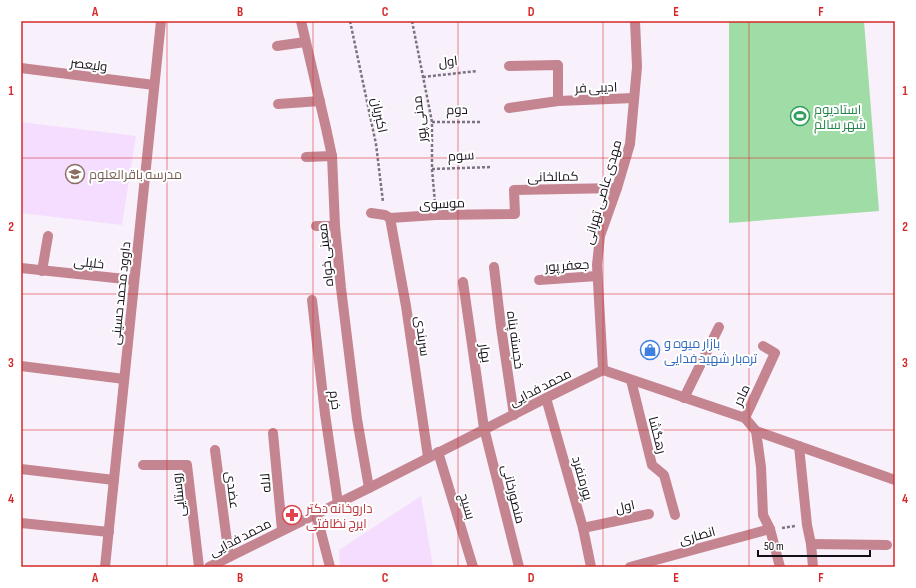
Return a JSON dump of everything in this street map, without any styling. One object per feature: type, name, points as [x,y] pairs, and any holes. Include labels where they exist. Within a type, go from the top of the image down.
[{"type":"street","name":"داوود محمد حسینی","points":[[106,567],[161,21]]},
{"type":"street","name":"معینی خواه","points":[[301,21],[332,156],[335,226],[357,419],[369,488]]},
{"type":"street","name":"مهدی عاصی تهرانی","points":[[604,370],[597,265],[600,236],[617,188],[630,144],[637,67],[635,21]]},
{"type":"street","points":[[277,46],[305,42]]},
{"type":"street","name":"ادیبی فر","points":[[509,66],[558,65],[558,101]]},
{"type":"street","name":"ولیعصر","points":[[21,68],[154,85]]},
{"type":"street","name":"ادیبی فر","points":[[509,108],[558,101],[634,98]]},
{"type":"street","points":[[278,104],[320,100]]},
{"type":"street","points":[[306,157],[332,156]]},
{"type":"street","name":"کمالخانی","points":[[515,214],[514,190],[617,188]]},
{"type":"street","name":"موسوی","points":[[371,213],[387,216],[515,214]]},
{"type":"street","name":"سربندی","points":[[387,216],[406,306],[428,458]]},
{"type":"street","points":[[316,226],[335,226]]},
{"type":"street","points":[[42,271],[48,236]]},
{"type":"street","name":"خلیلی","points":[[21,268],[134,280]]},
{"type":"street","name":"خجسته پناه","points":[[494,268],[514,415]]},
{"type":"street","name":"جعفر پور","points":[[539,280],[597,276]]},
{"type":"street","name":"بهار","points":[[464,282],[484,428]]},
{"type":"street","name":"خرم","points":[[312,300],[323,398],[338,503]]},
{"type":"street","points":[[684,398],[719,327]]},
{"type":"street","name":"مادر","points":[[744,418],[775,353],[763,346]]},
{"type":"street","points":[[21,366],[124,379]]},
{"type":"street","points":[[604,370],[744,418],[756,431],[895,480]]},
{"type":"street","name":"محمد فدایی","points":[[208,567],[369,488],[484,428],[514,415],[604,370]]},
{"type":"street","name":"رهگشا","points":[[631,380],[652,465],[664,475],[675,515]]},
{"type":"street","name":"پورمنفرد","points":[[546,398],[583,528],[591,567]]},
{"type":"street","name":"منصورخانی","points":[[484,428],[519,567]]},
{"type":"street","points":[[756,431],[761,467],[763,515],[770,529],[780,567]]},
{"type":"street","name":"لاله","points":[[273,433],[282,530]]},
{"type":"street","points":[[799,446],[813,567]]},
{"type":"street","name":"عضدی","points":[[215,450],[229,557]]},
{"type":"street","name":"بسیج","points":[[438,452],[473,567]]},
{"type":"street","name":"روستایی","points":[[143,465],[187,465],[199,567]]},
{"type":"street","points":[[21,469],[114,480]]},
{"type":"street","points":[[316,513],[330,567]]},
{"type":"street","name":"اول","points":[[583,528],[649,514]]},
{"type":"street","points":[[21,523],[109,532]]},
{"type":"street","name":"انصاری","points":[[630,567],[770,529]]},
{"type":"street","points":[[811,544],[887,545]]},
{"type":"path","name":"اکبریان","points":[[350,21],[376,144],[387,216]]},
{"type":"path","name":"مدنی پور","points":[[412,21],[432,122],[432,169],[436,215]]},
{"type":"path","name":"اول","points":[[423,77],[477,71]]},
{"type":"path","name":"دوم","points":[[432,122],[482,122]]},
{"type":"path","name":"سوم","points":[[432,169],[492,167]]},
{"type":"path","points":[[770,529],[807,525]]},
{"type":"shaded area","name":"مدرسه باقرالعلوم","points":[[21,122],[136,136],[122,225],[21,213]]},
{"type":"shaded area","points":[[421,496],[433,567],[340,567],[339,550]]},
{"type":"green space","name":"استادیوم شهر سالم","points":[[729,21],[864,21],[879,211],[729,223]]},
{"type":"place","name":"استادیوم شهر سالم","points":[[800,116]]},
{"type":"place","name":"مدرسه باقرالعلوم","points":[[75,174]]},
{"type":"place","name":"بازار میوه و تره‌بار شهید فدایی","points":[[650,350]]},
{"type":"place","name":"داروخانه دکتر ایرج نظافتی","points":[[292,515]]}]
